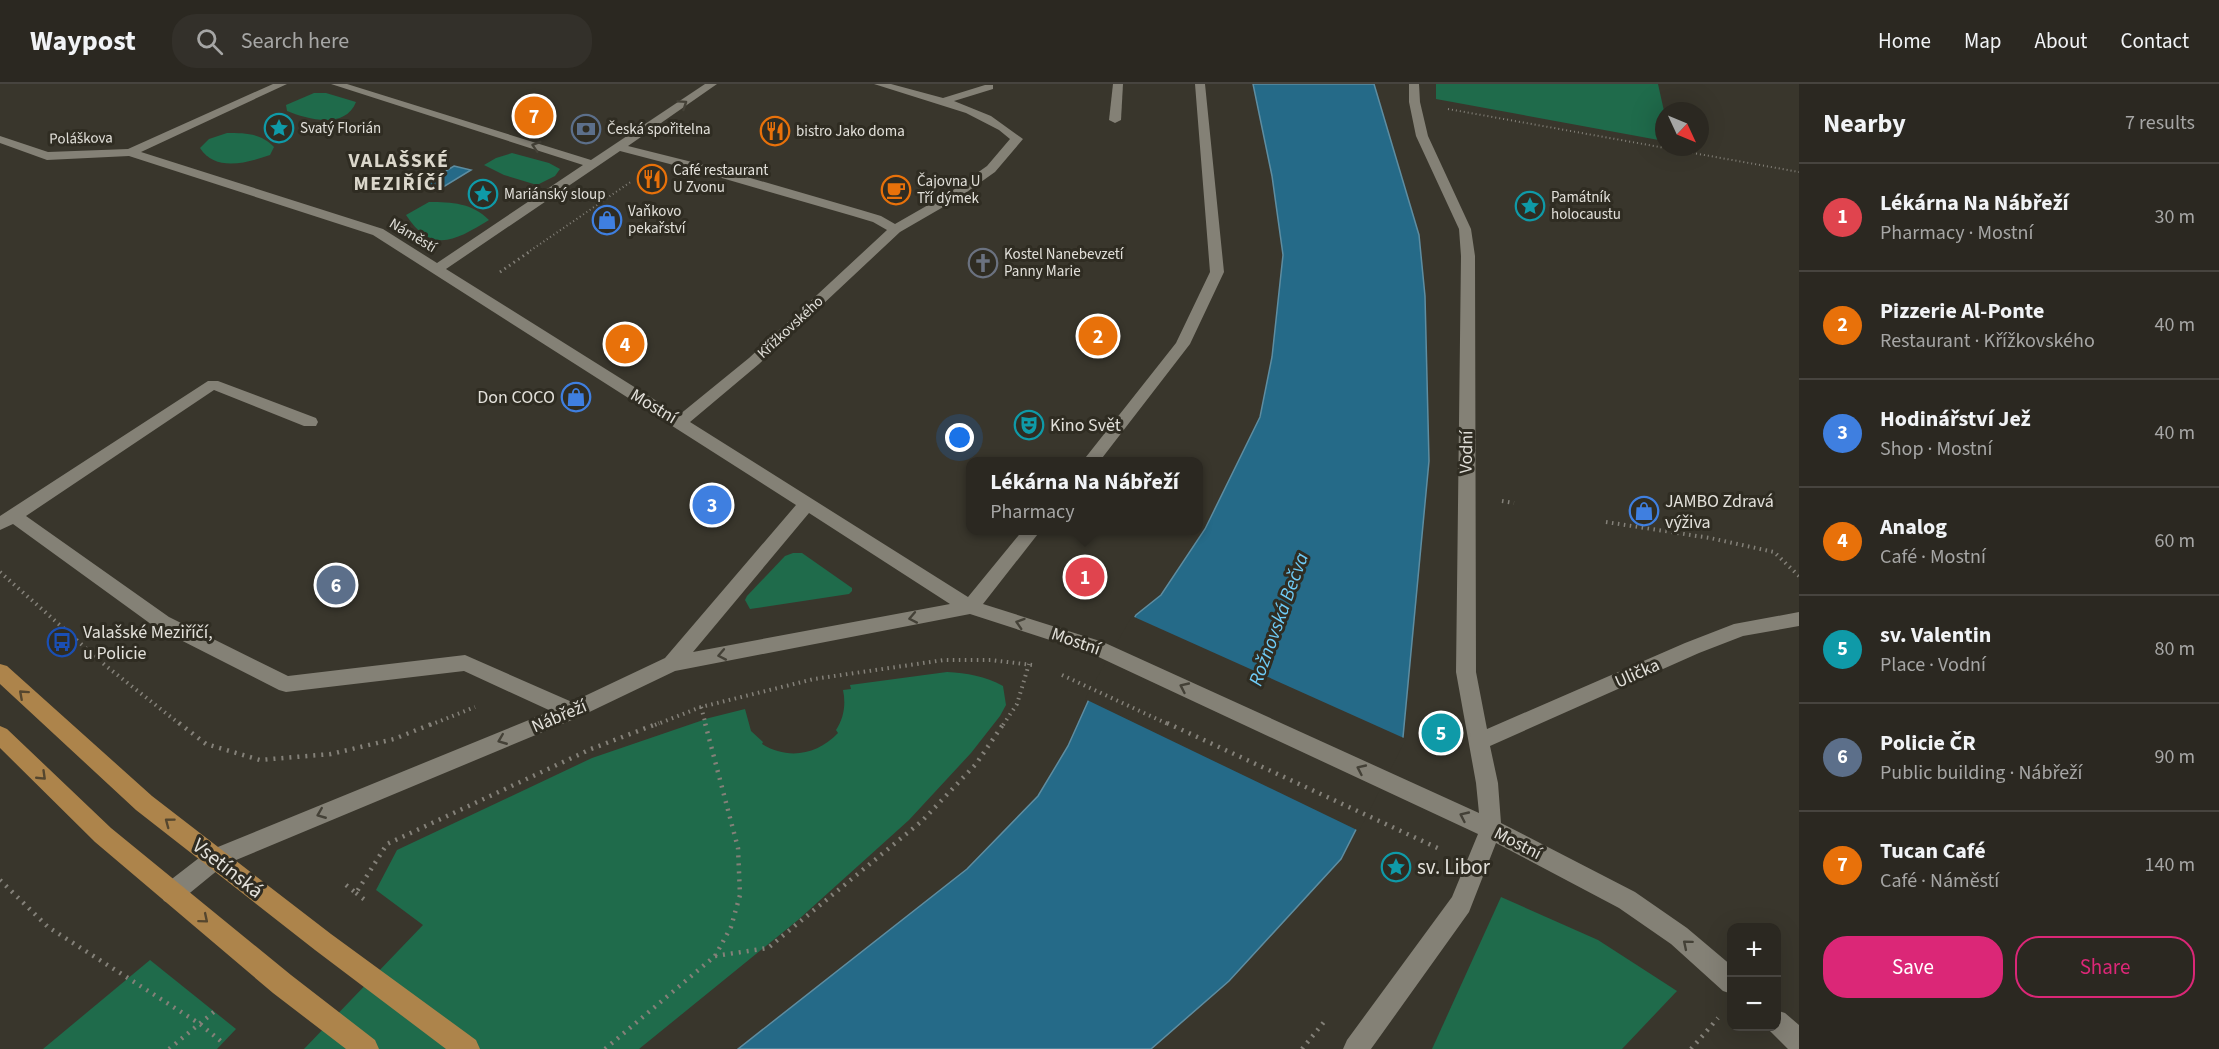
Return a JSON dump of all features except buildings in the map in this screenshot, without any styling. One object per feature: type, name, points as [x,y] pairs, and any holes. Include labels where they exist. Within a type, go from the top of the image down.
[{"type":"main road","name":"Vsetínská","points":[[0,672],[144,803],[323,942],[467,1049]]},
{"type":"main road","points":[[0,735],[103,835],[282,984],[366,1049]]},
{"type":"street","points":[[130,152],[282,84]]},
{"type":"street","points":[[336,84],[592,164]]},
{"type":"street","name":"Náměstí","points":[[130,152],[378,232],[437,269],[712,84]]},
{"type":"street","points":[[879,84],[943,101],[990,120],[990,93],[943,101]]},
{"type":"street","points":[[1115,120],[1118,84]]},
{"type":"street","points":[[1094,457],[1183,344],[1217,272],[1200,84]]},
{"type":"street","name":"Vodní","points":[[1414,84],[1415,105],[1424,142],[1464,229],[1468,256],[1466,672],[1487,783],[1491,829]]},
{"type":"street","name":"Křížkovského","points":[[681,422],[754,361],[895,229],[953,196],[991,169],[1017,139],[1008,130],[990,120]]},
{"type":"street","name":"Poláškova","points":[[0,139],[47,156],[130,152]]},
{"type":"street","points":[[618,147],[857,213],[877,219],[895,229]]},
{"type":"street","name":"Mostní","points":[[437,269],[970,607],[1096,647],[1491,829],[1627,900],[1678,936],[1727,979]]},
{"type":"street","points":[[310,422],[213,384],[7,520],[162,622],[286,684],[465,663],[572,711]]},
{"type":"street","points":[[672,664],[807,504]]},
{"type":"street","points":[[970,607],[1030,535]]},
{"type":"street","name":"Nábřeží","points":[[172,893],[216,858],[572,711],[672,664],[970,607]]},
{"type":"street","name":"Ulička","points":[[1479,742],[1692,648],[1741,629],[1799,619]]},
{"type":"street","points":[[1356,1049],[1461,904],[1491,829]]},
{"type":"street","points":[[1781,1026],[1799,1042]]},
{"type":"path","points":[[1415,105],[1466,111],[1799,172]]},
{"type":"path","points":[[497,275],[663,159]]},
{"type":"path","points":[[1606,522],[1710,538],[1774,552],[1799,576]]},
{"type":"path","points":[[356,893],[387,844],[591,749],[701,707],[814,679],[944,660],[991,660],[1040,667]]},
{"type":"path","points":[[715,956],[768,948],[922,821],[976,764],[1017,704],[1029,664]]},
{"type":"path","points":[[1058,674],[1476,867]]},
{"type":"path","points":[[604,1049],[715,956],[730,927],[740,895],[738,848],[701,707]]},
{"type":"path","points":[[0,880],[48,927],[200,1024],[223,1043]]},
{"type":"path","points":[[346,885],[365,900]]},
{"type":"path","points":[[169,1049],[215,1011]]},
{"type":"path","points":[[1692,1049],[1725,1011]]},
{"type":"green space","points":[[1436,84],[1658,84],[1662,102],[1655,102],[1655,139],[1436,99]]},
{"type":"green space","points":[[314,93],[326,93],[356,102],[351,111],[335,119],[315,119],[287,111],[286,105]]},
{"type":"green space","points":[[227,133],[258,136],[274,147],[270,155],[242,163],[223,163],[206,156],[200,148],[209,139]]},
{"type":"green space","points":[[512,153],[549,163],[560,169],[555,176],[537,185],[504,175],[484,165]]},
{"type":"green space","points":[[429,202],[446,202],[469,207],[489,220],[455,238],[435,239],[416,228],[406,215]]},
{"type":"green space","points":[[802,553],[852,588],[852,591],[849,594],[750,609],[745,600],[747,596],[785,556]]},
{"type":"green space","points":[[947,672],[976,676],[1003,686],[1006,705],[971,753],[909,820],[798,920],[639,1049],[304,1049],[423,925],[376,890],[397,850],[592,758],[709,718],[745,709],[751,731],[763,742],[762,744],[782,752],[802,753],[812,750],[838,733],[836,730],[844,711],[843,690],[851,689],[850,685]]},
{"type":"green space","points":[[1501,897],[1598,940],[1677,991],[1622,1049],[1432,1049]]},
{"type":"green space","points":[[150,960],[236,1029],[217,1049],[43,1049]]},
{"type":"water","name":"Rožnovská Bečva","points":[[1253,84],[1374,84],[1419,235],[1425,296],[1429,461],[1403,737],[1341,859],[1229,981],[1151,1049],[738,1049],[967,869],[1038,796],[1068,746],[1090,697],[1136,615],[1161,595],[1203,535],[1260,417],[1272,357],[1283,255],[1272,176]]},
{"type":"water","points":[[454,166],[471,170],[440,189],[424,184]]},
{"type":"pier","points":[[1132,616],[1406,739],[1359,831],[1085,699]]},
{"type":"place","name":"Tucan Café","points":[[534,116]]},
{"type":"place","name":"Svatý Florián","points":[[279,128]]},
{"type":"place","name":"Česká spořitelna","points":[[586,129]]},
{"type":"place","name":"bistro Jako doma","points":[[775,131]]},
{"type":"place","name":"Café restaurant U Zvonu","points":[[652,179]]},
{"type":"place","name":"Čajovna U Tří dýmek","points":[[896,190]]},
{"type":"place","name":"Mariánský sloup","points":[[483,194]]},
{"type":"place","name":"Památník holocaustu","points":[[1530,206]]},
{"type":"place","name":"Vaňkovo pekařství","points":[[607,220]]},
{"type":"place","name":"Kostel Nanebevzetí Panny Marie","points":[[983,263]]},
{"type":"place","name":"Pizzerie Al-Ponte","points":[[1098,336]]},
{"type":"place","name":"Analog","points":[[625,344]]},
{"type":"place","name":"Don COCO","points":[[576,397]]},
{"type":"place","name":"Kino Svět","points":[[1029,425]]},
{"type":"place","name":"Hodinářství Jež","points":[[712,505]]},
{"type":"place","name":"JAMBO Zdravá výživa","points":[[1644,511]]},
{"type":"place","name":"Lékárna Na Nábřeží","points":[[1085,577]]},
{"type":"place","name":"Policie ČR","points":[[336,585]]},
{"type":"place","name":"Valašské Meziříčí, u Policie","points":[[62,642]]},
{"type":"place","name":"sv. Valentin","points":[[1441,733]]},
{"type":"place","name":"sv. Libor","points":[[1396,867]]},
{"type":"district","name":"VALAŠSKÉ MEZIŘÍČÍ","points":[[399,172]]}]
